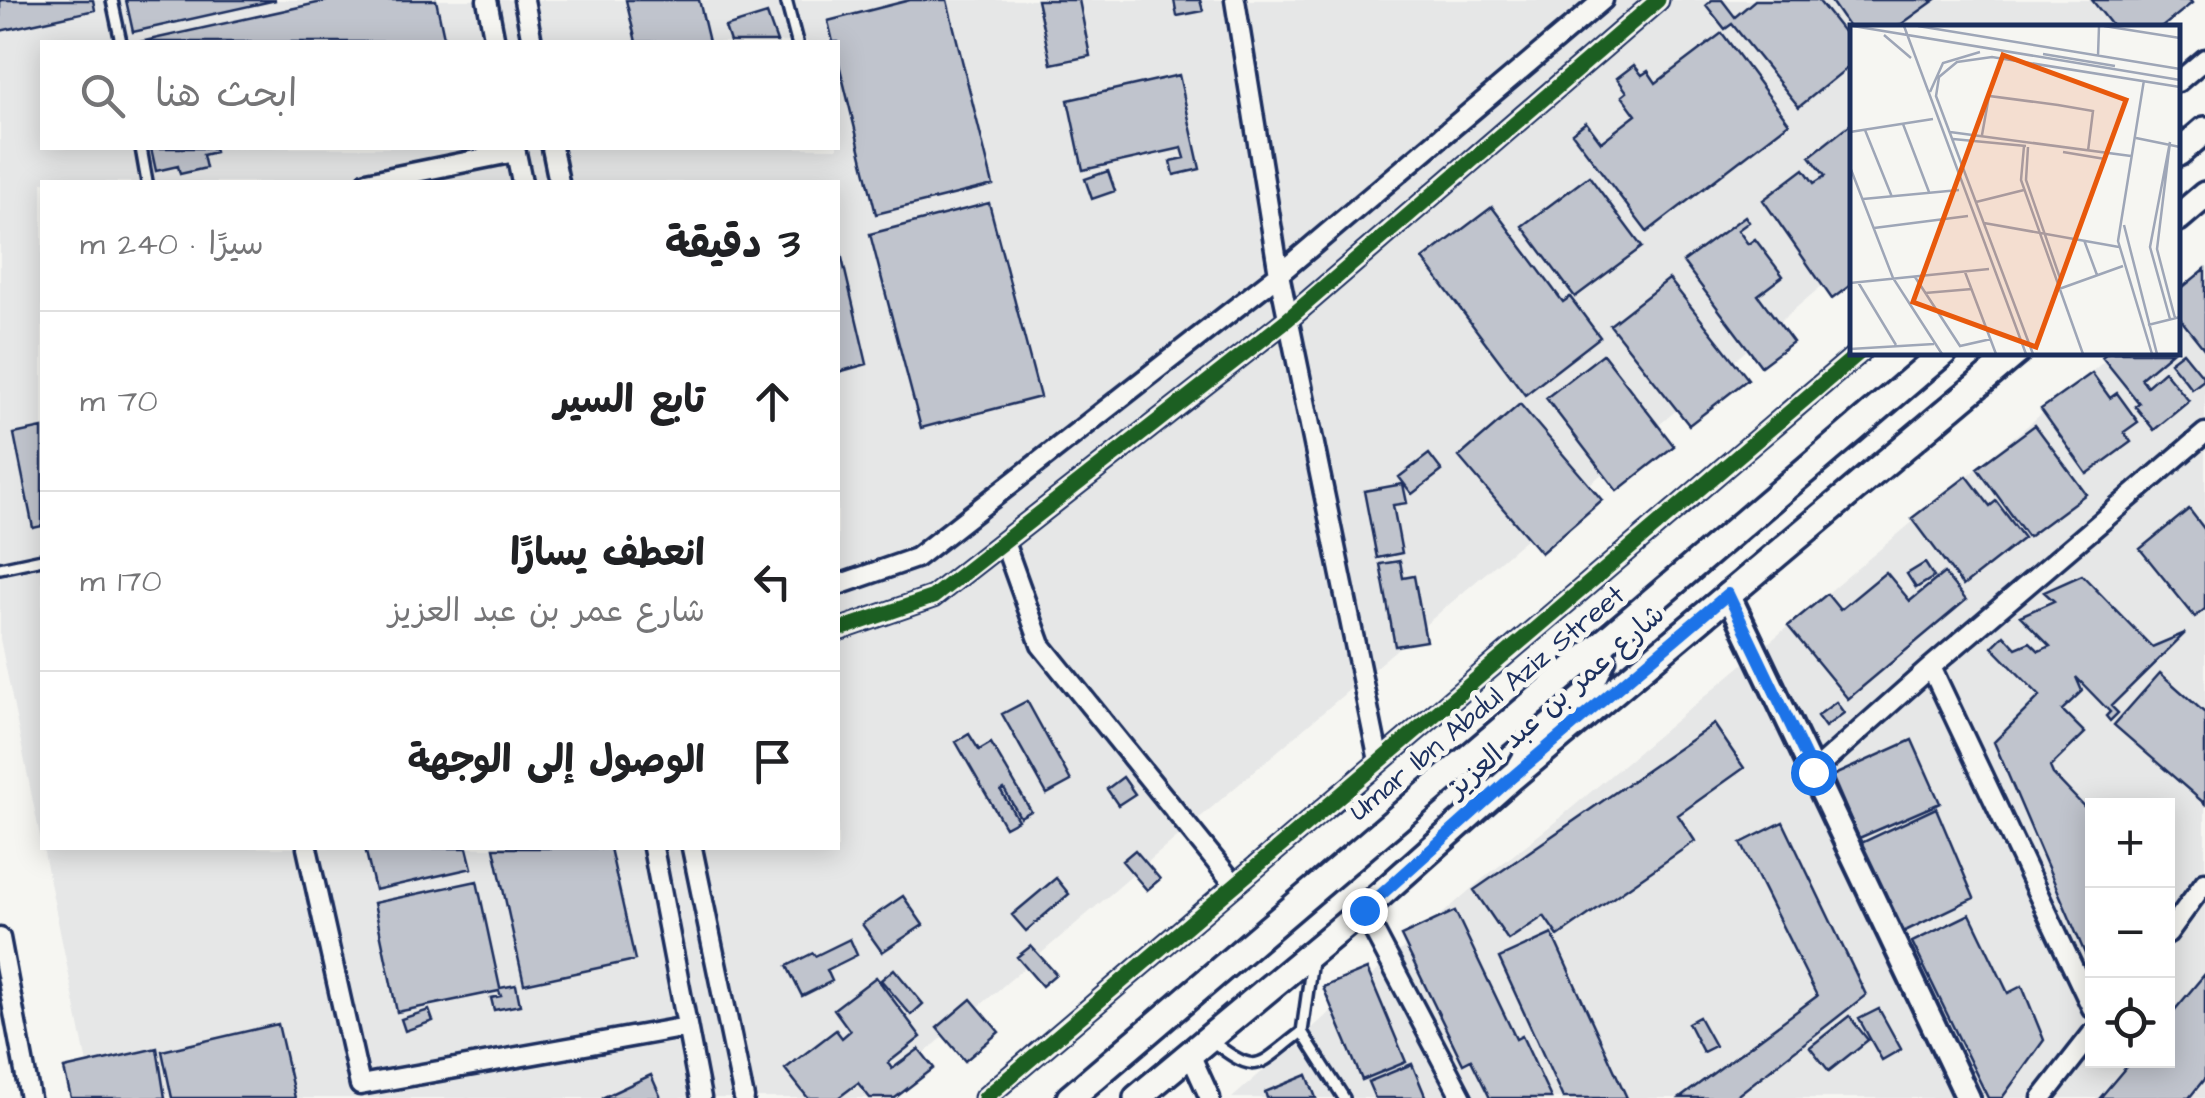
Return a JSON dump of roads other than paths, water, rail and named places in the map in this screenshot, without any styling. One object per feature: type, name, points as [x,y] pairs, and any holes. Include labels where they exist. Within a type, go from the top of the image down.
[{"type":"main road","points":[[2180,151],[2205,130]]},
{"type":"main road","points":[[2180,216],[2205,195]]},
{"type":"main road","name":"Umar Ibn Abdul Aziz Street","points":[[1070,1098],[1940,355]]},
{"type":"main road","name":"شارع عمر بن عبد العزيز","points":[[1136,1098],[1364,910],[1510,779],[2012,355]]},
{"type":"street","points":[[486,0],[494,40]]},
{"type":"street","points":[[524,0],[532,40]]},
{"type":"street","points":[[1235,0],[1278,274],[1379,761]]},
{"type":"street","points":[[840,584],[916,558],[1278,274],[1603,0]]},
{"type":"street","points":[[840,629],[933,596],[1004,542],[1288,319],[1658,0]]},
{"type":"street","points":[[2180,80],[2205,59]]},
{"type":"street","points":[[376,180],[515,150],[522,180]]},
{"type":"street","points":[[552,150],[559,180]]},
{"type":"street","points":[[984,1098],[1856,355]]},
{"type":"street","points":[[1813,772],[2205,433]]},
{"type":"street","points":[[1004,542],[1041,645],[1235,885]]},
{"type":"street","points":[[1728,594],[1968,1098]]},
{"type":"street","points":[[1510,779],[1537,733],[1594,685],[1606,660],[1603,644]]},
{"type":"street","points":[[1931,667],[2085,993]]},
{"type":"street","points":[[307,850],[360,1085],[687,1027]]},
{"type":"street","points":[[653,850],[701,1098]]},
{"type":"street","points":[[692,850],[744,1098]]},
{"type":"street","points":[[2175,923],[2205,882]]},
{"type":"street","points":[[1364,910],[1462,1098]]},
{"type":"street","points":[[0,938],[30,1098]]},
{"type":"street","points":[[2042,1098],[2085,1043]]},
{"type":"street","points":[[1200,1046],[1210,1098]]},
{"type":"lane","points":[[112,0],[120,40]]},
{"type":"lane","points":[[786,0],[796,40]]},
{"type":"lane","points":[[140,150],[147,180]]},
{"type":"lane","points":[[0,568],[40,559]]},
{"type":"lane","points":[[1313,952],[1302,1032],[1344,1098]]},
{"type":"lane","points":[[1200,1046],[1250,1066],[1259,1064],[1302,1032]]}]
